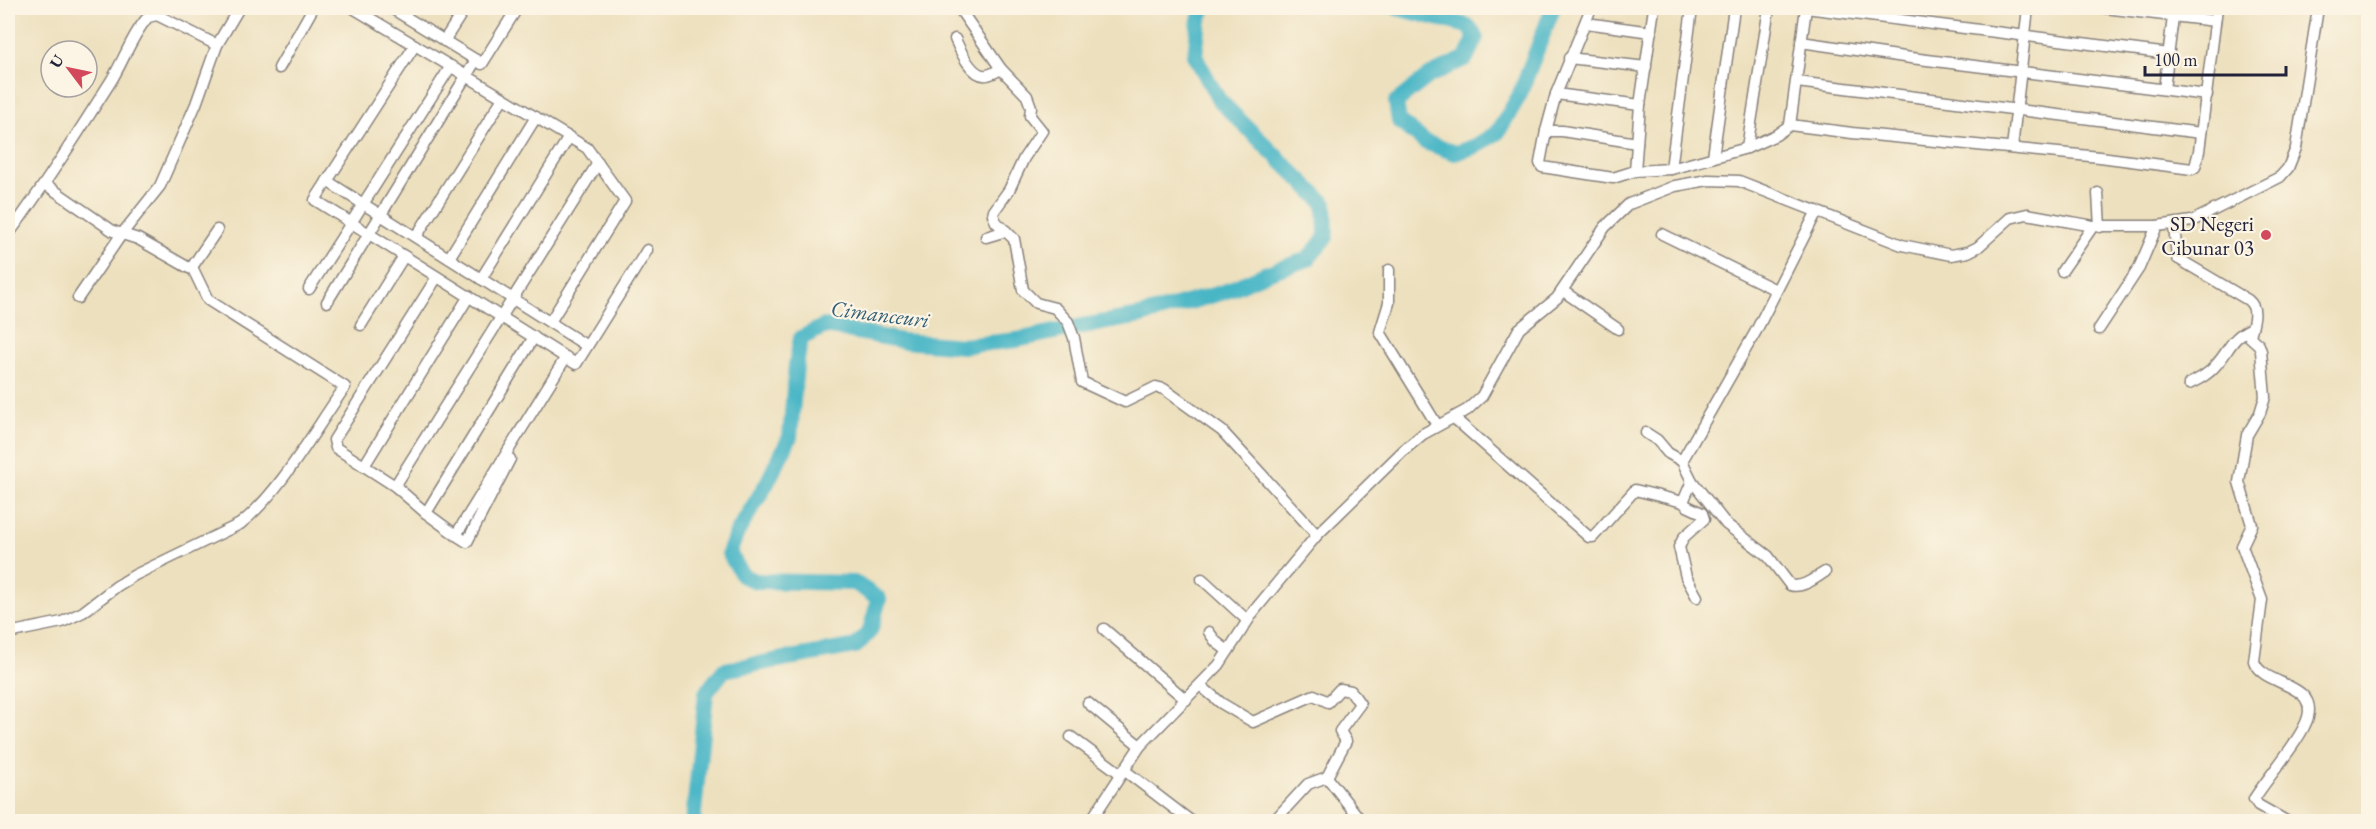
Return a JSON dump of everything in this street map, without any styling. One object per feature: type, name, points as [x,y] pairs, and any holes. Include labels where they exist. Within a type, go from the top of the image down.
[{"type":"street","points":[[78,298],[121,235],[160,186],[196,104],[217,45],[239,8]]},
{"type":"street","points":[[279,68],[313,8]]},
{"type":"street","points":[[353,8],[587,148],[625,201],[550,322]]},
{"type":"street","points":[[391,8],[482,64],[516,10]]},
{"type":"street","points":[[407,18],[413,8]]},
{"type":"street","points":[[444,41],[465,8]]},
{"type":"street","points":[[959,8],[1001,69],[1027,96],[1031,104],[1030,116],[1042,133],[1024,158],[1009,190],[993,212],[995,220],[1014,239],[1023,290],[1036,303],[1056,309],[1068,322],[1074,338],[1080,379],[1085,385],[1125,402],[1156,387],[1164,389],[1222,431],[1317,535]]},
{"type":"street","points":[[1591,8],[1556,94],[1540,163],[1542,167],[1613,178],[1635,171],[1671,169],[1747,148],[1776,135],[1790,125],[2100,156],[2192,169],[2197,161],[2217,8]]},
{"type":"street","points":[[1635,171],[1640,105],[1653,8]]},
{"type":"street","points":[[1671,169],[1692,8]]},
{"type":"street","points":[[1713,157],[1734,8]]},
{"type":"street","points":[[1747,148],[1768,8]]},
{"type":"street","points":[[1790,125],[1806,8],[2169,54]]},
{"type":"street","points":[[2012,148],[2028,8]]},
{"type":"street","points":[[2105,8],[2215,21]]},
{"type":"street","points":[[1090,822],[1140,746],[1219,666],[1247,620],[1317,535],[1404,450],[1437,425],[1454,418],[1476,402],[1488,388],[1519,329],[1563,291],[1605,227],[1621,209],[1639,198],[1675,186],[1708,180],[1738,181],[1902,245],[1951,255],[1978,247],[2010,218],[2017,215],[2040,216],[2096,226],[2157,226],[2192,221],[2274,181],[2288,168],[2296,148],[2318,8]]},
{"type":"street","points":[[8,235],[45,184],[120,67],[148,11],[217,45]]},
{"type":"street","points":[[2164,89],[2173,17]]},
{"type":"street","points":[[1586,23],[1651,32]]},
{"type":"street","points":[[955,39],[978,73],[989,75],[1001,69]]},
{"type":"street","points":[[1801,42],[2207,95]]},
{"type":"street","points":[[415,45],[315,200],[576,364],[647,250]]},
{"type":"street","points":[[1569,58],[1646,67]]},
{"type":"street","points":[[327,302],[476,60]]},
{"type":"street","points":[[309,289],[451,66]]},
{"type":"street","points":[[1797,82],[2201,133]]},
{"type":"street","points":[[1556,94],[1640,105]]},
{"type":"street","points":[[416,237],[503,98]]},
{"type":"street","points":[[449,258],[536,117]]},
{"type":"street","points":[[1546,131],[1562,131],[1637,143]]},
{"type":"street","points":[[481,279],[569,137]]},
{"type":"street","points":[[395,486],[598,163]]},
{"type":"street","points":[[327,181],[587,346]]},
{"type":"street","points":[[45,184],[121,235],[138,239],[188,267],[192,267]]},
{"type":"street","points":[[2062,272],[2096,226],[2098,193]]},
{"type":"street","points":[[1682,461],[1756,331],[1817,210]]},
{"type":"street","points":[[2174,224],[2177,258],[2252,303],[2255,316],[2250,338],[2259,345],[2261,351],[2265,397],[2260,413],[2247,435],[2240,482],[2252,525],[2242,546],[2262,600],[2254,661],[2259,670],[2296,689],[2307,700],[2309,711],[2305,726],[2254,799],[2258,805],[2288,822]]},
{"type":"street","points":[[2099,329],[2139,268],[2157,226]]},
{"type":"street","points":[[192,267],[216,230]]},
{"type":"street","points":[[987,237],[1006,231]]},
{"type":"street","points":[[1662,234],[1776,290]]},
{"type":"street","points":[[361,325],[404,256]]},
{"type":"street","points":[[8,633],[62,622],[83,612],[135,575],[240,524],[252,514],[283,476],[345,387],[208,300],[192,267]]},
{"type":"street","points":[[1389,270],[1389,303],[1380,332],[1437,425]]},
{"type":"street","points":[[437,277],[334,440],[336,448],[395,486],[426,513],[456,534],[566,357]]},
{"type":"street","points":[[1563,291],[1618,329]]},
{"type":"street","points":[[364,466],[469,296]]},
{"type":"street","points":[[2189,384],[2207,374],[2218,364],[2232,341],[2252,328]]},
{"type":"street","points":[[426,513],[534,337]]},
{"type":"street","points":[[1454,418],[1589,537],[1593,537],[1635,490],[1683,502],[1701,513],[1705,518],[1684,537],[1679,547],[1686,577],[1697,597]]},
{"type":"street","points":[[1646,433],[1657,440],[1663,450],[1682,461],[1692,481],[1726,524],[1768,556],[1790,585],[1795,587],[1825,572]]},
{"type":"street","points":[[1683,502],[1692,481]]},
{"type":"street","points":[[1202,579],[1247,620]]},
{"type":"street","points":[[1104,629],[1186,700]]},
{"type":"street","points":[[1209,632],[1216,642],[1228,651]]},
{"type":"street","points":[[1201,686],[1221,703],[1253,722],[1314,695],[1328,702],[1340,690],[1352,691],[1360,704],[1340,731],[1346,741],[1327,777],[1308,784],[1273,822]]},
{"type":"street","points":[[1088,703],[1140,746]]},
{"type":"street","points":[[1071,737],[1192,822]]},
{"type":"street","points":[[1327,777],[1362,822]]},
{"type":"waterway","name":"Cimanceuri","points":[[693,822],[706,693],[724,670],[856,646],[870,631],[879,599],[855,583],[756,581],[743,576],[729,553],[737,533],[767,483],[790,437],[796,365],[801,338],[825,326],[903,341],[962,346],[1017,340],[1141,316],[1224,292],[1267,273],[1308,259],[1326,237],[1325,204],[1219,100],[1195,56],[1199,20],[1203,8]]},
{"type":"waterway","name":"Cimanceuri","points":[[1397,8],[1468,26],[1476,37],[1466,58],[1429,76],[1396,102],[1399,121],[1425,142],[1455,153],[1476,146],[1498,132],[1519,96],[1553,8]]},
{"type":"place","name":"SD Negeri Cibunar 03","points":[[2266,235]]}]
